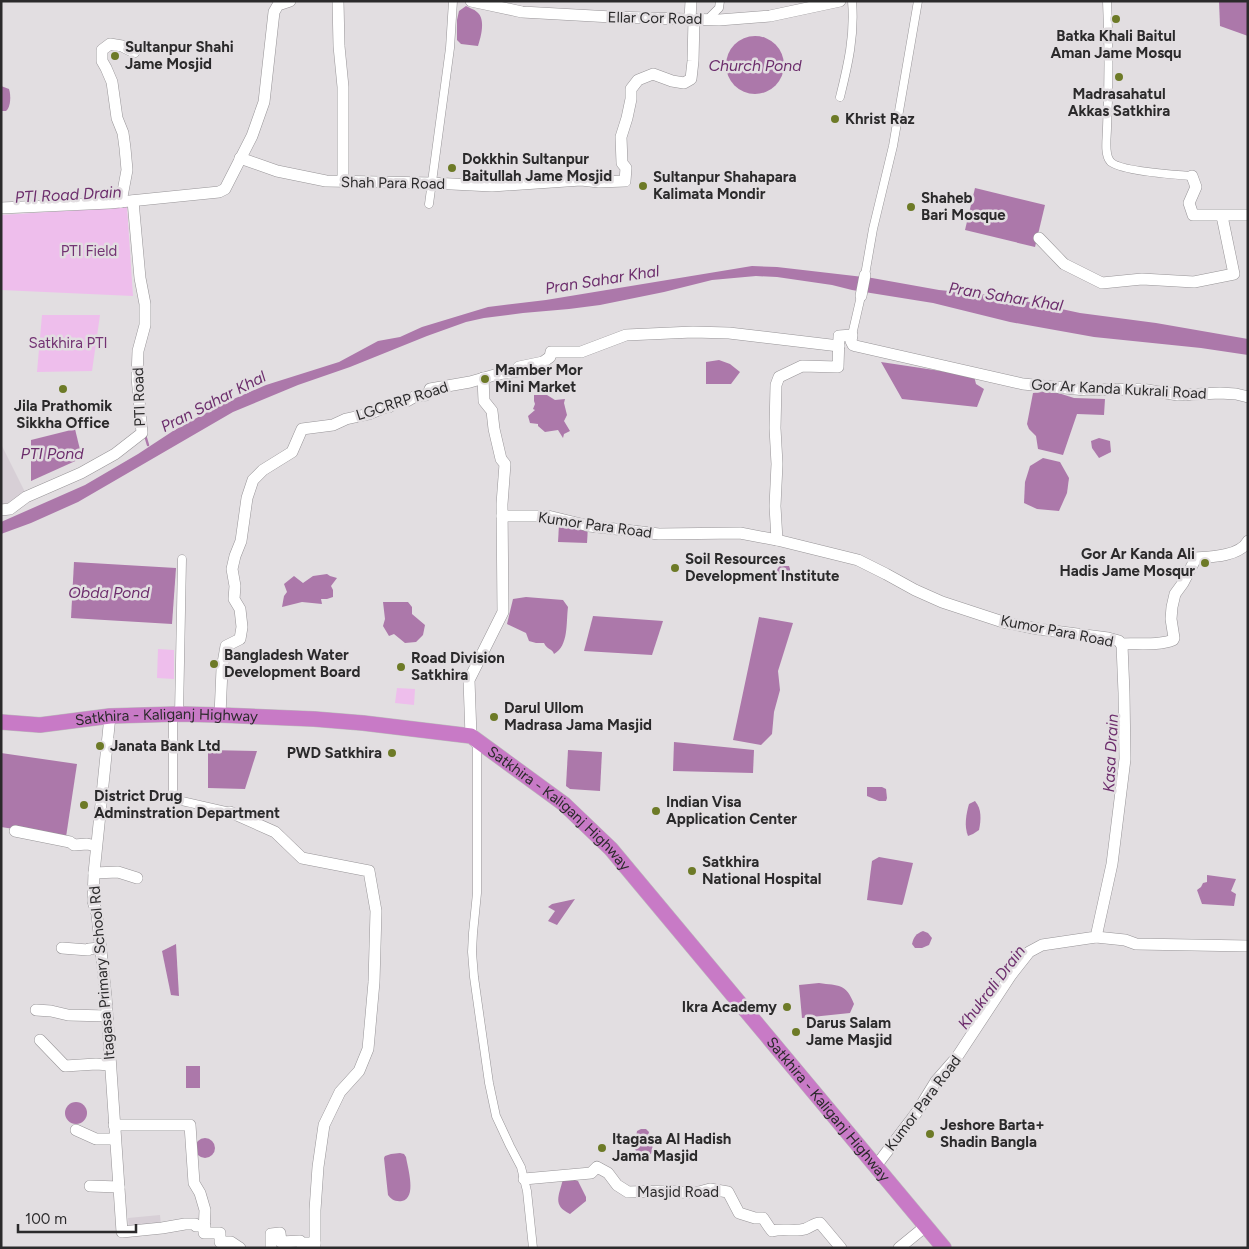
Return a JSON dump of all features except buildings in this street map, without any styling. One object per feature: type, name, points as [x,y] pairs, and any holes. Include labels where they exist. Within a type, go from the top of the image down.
[{"type":"highway","name":"Satkhira - Kaliganj Highway","points":[[1,722],[40,725],[110,716],[220,715],[363,723],[471,736],[564,804],[611,849],[944,1248]]},
{"type":"street","points":[[1,208],[127,202],[219,192],[225,189],[252,136],[264,102],[274,12],[278,5],[290,1]]},
{"type":"street","points":[[338,1],[339,46],[343,87],[343,182]]},
{"type":"street","points":[[429,204],[450,48],[453,1]]},
{"type":"street","name":"Ellar Cor Road","points":[[471,1],[522,12],[692,19],[770,16],[840,1]]},
{"type":"street","points":[[691,1],[692,19]]},
{"type":"street","points":[[708,19],[719,8],[720,1]]},
{"type":"street","points":[[840,97],[852,42],[854,17],[852,1]]},
{"type":"street","points":[[776,540],[776,385],[779,378],[802,366],[838,367],[839,336],[852,335],[873,229],[893,146],[918,1]]},
{"type":"street","points":[[1107,1],[1109,88],[1106,148],[1109,161],[1116,166],[1128,169],[1192,176],[1196,187],[1189,203],[1192,215],[1248,215]]},
{"type":"street","name":"Shah Para Road","points":[[240,158],[277,172],[326,181],[492,186],[581,180],[625,182],[626,168],[622,163],[621,137],[631,99],[631,89],[638,80],[653,74],[684,83],[691,78],[693,61],[692,19]]},
{"type":"street","points":[[127,202],[127,170],[123,133],[117,118],[112,82],[101,55],[102,50],[110,44],[122,46],[134,52]]},
{"type":"street","name":"PTI Road","points":[[1,510],[10,510],[26,497],[82,473],[115,454],[142,433],[137,377],[138,351],[145,325],[146,304],[127,202]]},
{"type":"street","points":[[1039,238],[1064,264],[1102,283],[1142,280],[1194,282],[1234,274],[1222,216]]},
{"type":"street","name":"LGCRRP Road","points":[[220,715],[222,669],[226,646],[240,639],[242,627],[240,609],[234,599],[235,586],[232,569],[241,541],[247,498],[253,480],[263,470],[292,452],[302,429],[333,425],[346,419],[369,414],[400,401],[407,401],[426,394],[430,389],[470,382],[519,370],[519,368],[544,362],[550,357],[551,352],[581,352],[626,336],[693,332],[730,333],[839,346]]},
{"type":"street","name":"Gor Ar Kanda Kukrali Road","points":[[852,335],[851,341],[856,346],[1023,384],[1086,390],[1141,389],[1178,395],[1220,393],[1248,396]]},
{"type":"street","points":[[483,378],[484,401],[492,411],[501,459],[505,464],[502,516],[503,612],[469,680],[471,736],[477,746],[477,893],[472,933],[472,952],[489,1083],[496,1116],[521,1167],[527,1191],[533,1248]]},
{"type":"street","name":"Kumor Para Road","points":[[502,516],[548,516],[589,526],[659,534],[740,533],[776,540],[858,560],[942,602],[1003,622],[1038,629],[1108,638],[1119,641],[1121,644],[1126,759],[1112,864],[1096,937],[1042,945],[1029,952],[1011,975],[957,1058],[936,1081],[917,1112],[876,1166]]},
{"type":"street","points":[[1121,644],[1170,642],[1173,640],[1171,619],[1175,594],[1196,558],[1231,554],[1245,547],[1248,541]]},
{"type":"street","points":[[182,559],[173,799],[230,812],[275,832],[302,858],[369,871],[376,911],[374,982],[368,1049],[359,1071],[340,1092],[324,1125],[318,1167],[315,1245],[301,1243],[300,1241],[281,1242],[280,1233],[271,1234],[271,1248]]},
{"type":"street","name":"Itagasa Primary School Rd","points":[[110,716],[96,846],[94,901],[97,914],[107,1016],[122,1232],[185,1224],[204,1226]]},
{"type":"street","points":[[16,831],[70,842],[74,845],[87,844],[96,846]]},
{"type":"street","points":[[94,873],[118,872],[137,878]]},
{"type":"street","points":[[1096,937],[1125,940],[1136,944],[1248,946]]},
{"type":"street","points":[[62,948],[88,950],[100,948]]},
{"type":"street","points":[[36,1010],[68,1015],[107,1016]]},
{"type":"street","points":[[40,1040],[65,1066],[110,1065]]},
{"type":"street","points":[[114,1125],[190,1125],[194,1183],[200,1193],[205,1210],[204,1233],[220,1233],[220,1242],[231,1242],[240,1248]]},
{"type":"street","points":[[76,1130],[96,1139],[116,1139]]},
{"type":"street","name":"Masjid Road","points":[[524,1179],[591,1173],[597,1167],[608,1173],[617,1185],[628,1192],[663,1191],[695,1193],[710,1189],[728,1192],[739,1213],[755,1218],[763,1218],[768,1228],[772,1230],[795,1230],[806,1228],[814,1223],[820,1223],[842,1248]]},
{"type":"street","points":[[90,1186],[119,1187]]},
{"type":"street","points":[[899,1248],[926,1226]]},
{"type":"shaded area","points":[[1,444],[25,492],[9,505],[1,506]]},
{"type":"shaded area","points":[[160,1215],[161,1225],[129,1228],[128,1218]]},
{"type":"green space","name":"PTI Field","points":[[127,207],[133,296],[1,290],[1,215]]},
{"type":"green space","name":"Satkhira PTI","points":[[42,315],[100,315],[92,371],[37,372]]},
{"type":"green space","points":[[158,649],[174,650],[174,679],[157,678]]},
{"type":"green space","points":[[397,688],[415,689],[414,705],[395,703]]},
{"type":"water","points":[[1219,1],[1248,1],[1248,36],[1220,26]]},
{"type":"water","points":[[466,6],[480,15],[482,28],[478,46],[461,44],[457,40],[459,11]]},
{"type":"water","name":"Church Pond","points":[[749,36],[761,36],[776,44],[784,59],[784,71],[776,86],[761,94],[749,94],[734,86],[726,71],[726,59],[734,44]]},
{"type":"water","points":[[1,86],[9,89],[10,92],[10,104],[6,111],[1,111]]},
{"type":"water","points":[[975,188],[1045,205],[1035,247],[965,230]]},
{"type":"water","points":[[752,266],[872,278],[939,290],[1001,296],[1080,313],[1156,323],[1248,339],[1248,355],[1094,337],[1010,322],[933,303],[777,277],[756,276],[712,280],[600,305],[523,313],[466,322],[298,385],[233,412],[78,502],[1,534],[1,522],[85,485],[173,431],[222,404],[266,385],[339,362],[378,341],[400,337],[422,327],[488,307],[546,300]]},
{"type":"water","points":[[719,360],[730,364],[740,372],[731,384],[706,384],[706,362]]},
{"type":"water","points":[[881,362],[974,376],[976,384],[984,389],[977,407],[902,399]]},
{"type":"water","points":[[1052,391],[1074,398],[1105,399],[1104,415],[1077,414],[1063,455],[1038,449],[1036,436],[1027,424],[1033,393]]},
{"type":"water","points":[[534,395],[547,395],[555,400],[565,399],[567,415],[564,421],[570,431],[564,434],[563,438],[558,430],[545,432],[538,424],[530,423],[528,416],[535,410],[533,409],[535,404]]},
{"type":"water","name":"PTI Pond","points":[[75,429],[82,458],[31,481],[31,440]]},
{"type":"water","points":[[1099,438],[1110,441],[1111,452],[1099,458],[1092,448],[1091,441]]},
{"type":"water","points":[[1043,458],[1060,462],[1069,478],[1067,493],[1059,511],[1037,509],[1024,503],[1025,482],[1030,466]]},
{"type":"water","points":[[559,525],[588,526],[587,543],[558,542]]},
{"type":"water","name":"Obda Pond","points":[[74,562],[176,568],[172,624],[71,618]]},
{"type":"water","points":[[780,566],[789,566],[790,573],[787,575],[778,574],[776,572]]},
{"type":"water","points":[[327,574],[337,578],[331,586],[333,597],[321,599],[322,604],[302,602],[282,607],[284,596],[287,592],[284,584],[294,576],[303,583],[313,576]]},
{"type":"water","points":[[526,597],[563,600],[568,607],[564,640],[559,650],[554,654],[544,643],[529,641],[526,633],[507,624],[513,599]]},
{"type":"water","points":[[383,602],[408,602],[412,607],[412,614],[425,625],[423,635],[416,642],[405,643],[394,634],[389,636],[383,626],[385,619]]},
{"type":"water","points":[[593,616],[663,621],[652,655],[584,651]]},
{"type":"water","points":[[759,617],[793,623],[778,671],[780,690],[774,712],[772,734],[761,745],[733,740]]},
{"type":"water","points":[[674,742],[754,750],[753,773],[673,771]]},
{"type":"water","points":[[208,750],[257,751],[245,789],[208,788]]},
{"type":"water","points":[[568,750],[602,752],[600,791],[570,789],[566,786]]},
{"type":"water","points":[[1,753],[77,764],[66,837],[1,827]]},
{"type":"water","points":[[867,787],[882,787],[886,789],[886,801],[879,801],[867,796]]},
{"type":"water","points":[[975,801],[980,811],[979,830],[968,836],[967,812],[969,804]]},
{"type":"water","points":[[879,857],[913,863],[902,905],[867,900],[872,861]]},
{"type":"water","points":[[1207,875],[1236,879],[1231,891],[1236,894],[1234,906],[1202,904],[1197,890],[1203,883],[1207,882]]},
{"type":"water","points":[[575,899],[557,925],[548,921],[555,911],[548,907],[552,904]]},
{"type":"water","points":[[923,931],[932,938],[929,945],[915,948],[912,944],[914,939],[917,934]]},
{"type":"water","points":[[176,944],[179,996],[171,995],[162,951]]},
{"type":"water","points":[[819,983],[837,985],[845,989],[854,1004],[850,1013],[802,1018],[799,985]]},
{"type":"water","points":[[186,1066],[200,1066],[200,1088],[186,1088]]},
{"type":"water","points":[[76,1102],[84,1105],[87,1113],[84,1121],[76,1124],[68,1121],[65,1113],[68,1105]]},
{"type":"water","points":[[646,1129],[649,1132],[648,1136],[652,1147],[651,1154],[640,1154],[633,1146],[638,1141],[636,1137],[637,1131]]},
{"type":"water","points":[[205,1138],[212,1141],[215,1148],[212,1155],[205,1158],[198,1155],[195,1148],[198,1141]]},
{"type":"water","points":[[400,1153],[406,1157],[410,1175],[409,1195],[407,1199],[402,1201],[394,1200],[388,1195],[384,1158],[391,1154]]},
{"type":"water","points":[[569,1178],[578,1181],[586,1197],[586,1201],[570,1214],[564,1211],[558,1200],[563,1179]]},
{"type":"waterway","name":"PTI Road Drain","points":[[145,435],[148,445]]},
{"type":"place","name":"Batka Khali Baitul Aman Jame Mosqu","points":[[1116,19]]},
{"type":"place","name":"Sultanpur Shahi Jame Mosjid","points":[[115,56]]},
{"type":"place","name":"Madrasahatul Akkas Satkhira","points":[[1119,77]]},
{"type":"place","name":"Khrist Raz","points":[[835,119]]},
{"type":"place","name":"Dokkhin Sultanpur Baitullah Jame Mosjid","points":[[452,168]]},
{"type":"place","name":"Sultanpur Shahapara Kalimata Mondir","points":[[643,186]]},
{"type":"place","name":"Shaheb Bari Mosque","points":[[911,207]]},
{"type":"place","name":"Mamber Mor Mini Market","points":[[485,379]]},
{"type":"place","name":"Jila Prathomik Sikkha Office","points":[[63,389]]},
{"type":"place","name":"Gor Ar Kanda Ali Hadis Jame Mosqur","points":[[1205,563]]},
{"type":"place","name":"Soil Resources Development Institute","points":[[675,568]]},
{"type":"place","name":"Bangladesh Water Development Board","points":[[214,664]]},
{"type":"place","name":"Road Division Satkhira","points":[[401,667]]},
{"type":"place","name":"Darul Ullom Madrasa Jama Masjid","points":[[494,717]]},
{"type":"place","name":"Janata Bank Ltd","points":[[100,746]]},
{"type":"place","name":"PWD Satkhira","points":[[392,753]]},
{"type":"place","name":"District Drug Adminstration Department","points":[[84,805]]},
{"type":"place","name":"Indian Visa Application Center","points":[[656,811]]},
{"type":"place","name":"Satkhira National Hospital","points":[[692,871]]},
{"type":"place","name":"Ikra Academy","points":[[787,1007]]},
{"type":"place","name":"Darus Salam Jame Masjid","points":[[796,1032]]},
{"type":"place","name":"Jeshore Barta+ Shadin Bangla","points":[[930,1134]]},
{"type":"place","name":"Itagasa Al Hadish Jama Masjid","points":[[602,1148]]},
{"type":"water label","name":"Pran Sahar Khal","points":[[602,279]]},
{"type":"water label","name":"Pran Sahar Khal","points":[[1006,296]]},
{"type":"water label","name":"Pran Sahar Khal","points":[[213,401]]},
{"type":"water label","name":"Kasa Drain","points":[[1110,753]]},
{"type":"water label","name":"Khukrali Drain","points":[[991,987]]}]
